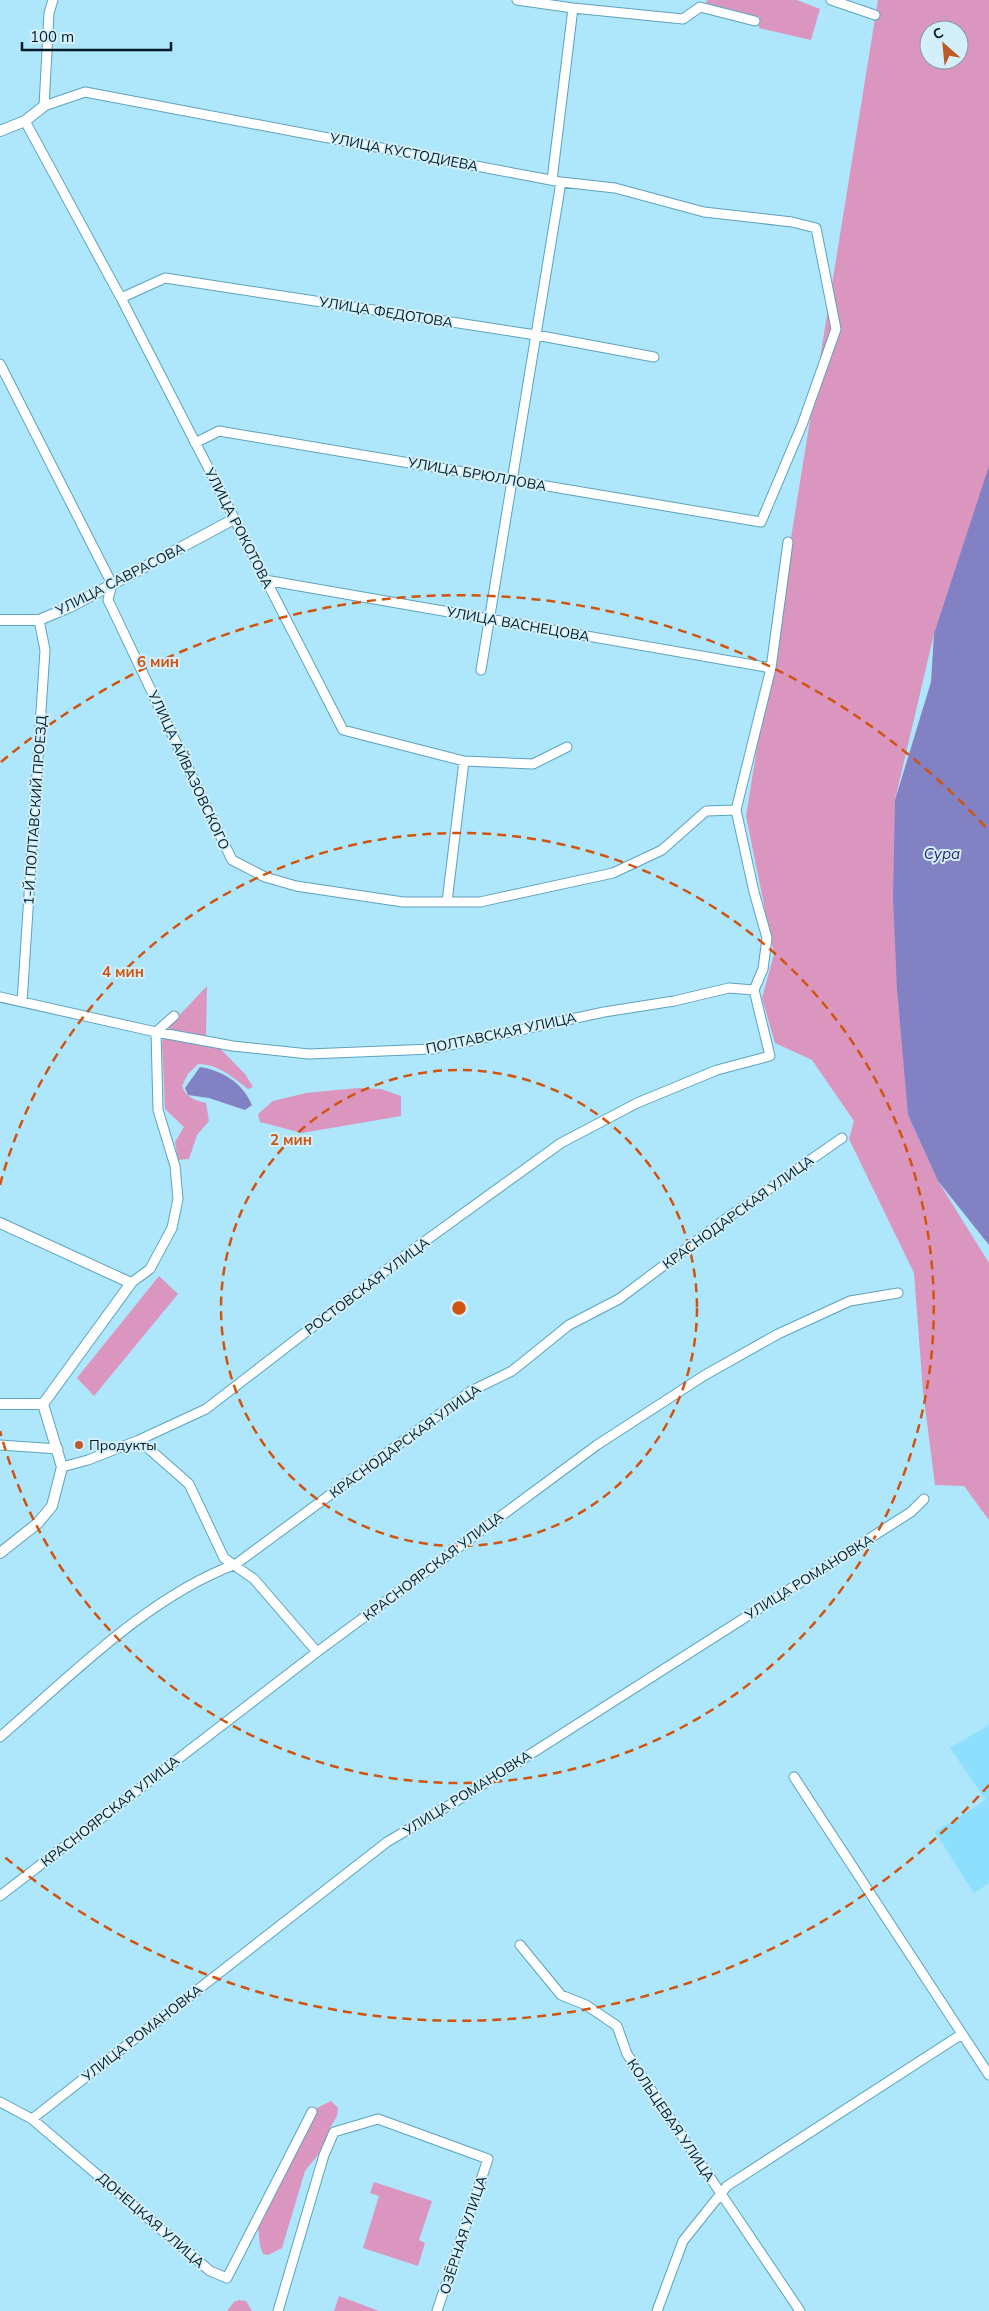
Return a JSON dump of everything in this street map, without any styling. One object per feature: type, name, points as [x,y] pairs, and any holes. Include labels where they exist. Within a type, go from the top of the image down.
[{"type":"street","points":[[44,106],[50,13],[53,0]]},
{"type":"street","points":[[517,0],[573,8],[683,19],[701,4],[755,21]]},
{"type":"street","points":[[831,0],[875,15]]},
{"type":"street","points":[[552,180],[573,8]]},
{"type":"street","name":"УЛИЦА КУСТОДИЕВА","points":[[0,131],[25,121],[44,106],[85,92],[562,182],[615,188],[704,212],[792,222],[816,228],[836,329],[802,425],[761,522]]},
{"type":"street","name":"УЛИЦА РОКОТОВА","points":[[25,121],[121,298],[342,730],[464,761],[533,764],[567,747]]},
{"type":"street","points":[[481,670],[562,182]]},
{"type":"street","name":"УЛИЦА ФЕДОТОВА","points":[[121,298],[166,278],[536,335],[654,357]]},
{"type":"street","name":"УЛИЦА АЙВАЗОВСКОГО","points":[[0,364],[112,584],[108,600],[232,860],[265,876],[296,886],[403,902],[480,902],[613,873],[662,850],[706,811],[736,810]]},
{"type":"street","name":"УЛИЦА БРЮЛЛОВА","points":[[195,443],[219,431],[761,522]]},
{"type":"street","name":"УЛИЦА САВРАСОВА","points":[[0,620],[39,620],[70,607],[234,519]]},
{"type":"street","points":[[754,990],[763,969],[767,938],[754,892],[736,810],[771,668],[788,542]]},
{"type":"street","name":"УЛИЦА ВАСНЕЦОВА","points":[[266,580],[771,668]]},
{"type":"street","name":"1-Й ПОЛТАВСКИЙ ПРОЕЗД","points":[[22,1002],[45,650],[39,620]]},
{"type":"street","points":[[447,902],[464,761]]},
{"type":"street","name":"ПОЛТАВСКАЯ УЛИЦА","points":[[0,997],[156,1032],[233,1046],[309,1054],[432,1049],[604,1012],[674,1001],[729,988],[754,990]]},
{"type":"street","name":"РОСТОВСКАЯ УЛИЦА","points":[[62,1466],[88,1460],[139,1440],[206,1409],[403,1257],[561,1143],[645,1100],[717,1070],[770,1056],[754,990]]},
{"type":"street","points":[[43,1404],[131,1283],[150,1269],[172,1228],[178,1199],[175,1166],[158,1110],[156,1032],[174,1016]]},
{"type":"street","name":"КРАСНОДАРСКАЯ УЛИЦА","points":[[0,1737],[103,1648],[159,1605],[206,1576],[236,1564],[472,1390],[512,1371],[569,1325],[619,1299],[727,1218],[842,1138]]},
{"type":"street","points":[[0,1223],[131,1283]]},
{"type":"street","name":"КРАСНОЯРСКАЯ УЛИЦА","points":[[0,1896],[317,1652],[597,1445],[705,1375],[778,1334],[850,1301],[898,1292]]},
{"type":"street","points":[[0,1404],[43,1404]]},
{"type":"street","points":[[0,1553],[38,1523],[52,1506],[62,1466],[43,1404]]},
{"type":"street","points":[[139,1440],[189,1484],[224,1558],[236,1564],[254,1579],[317,1652]]},
{"type":"street","points":[[0,1445],[58,1449]]},
{"type":"street","name":"УЛИЦА РОМАНОВКА","points":[[32,2118],[387,1842],[471,1792],[894,1523],[911,1512],[924,1499]]},
{"type":"street","points":[[794,1777],[989,2075]]},
{"type":"street","name":"КОЛЬЦЕВАЯ УЛИЦА","points":[[520,1945],[560,1995],[586,2005],[617,2026],[627,2054],[800,2311]]},
{"type":"street","name":"КОЛЬЦЕВАЯ УЛИЦА","points":[[720,2193],[727,2186],[962,2034]]},
{"type":"street","name":"ДОНЕЦКАЯ УЛИЦА","points":[[0,2102],[32,2118],[210,2271],[227,2278],[312,2112]]},
{"type":"street","name":"ОЗЁРНАЯ УЛИЦА","points":[[278,2311],[324,2155],[334,2132],[378,2119],[488,2159],[437,2311]]},
{"type":"street","points":[[657,2311],[683,2241],[720,2193]]},
{"type":"shaded area","points":[[707,0],[797,0],[820,9],[811,40],[759,28],[760,17],[706,3]]},
{"type":"shaded area","points":[[878,0],[989,0],[989,483],[934,634],[895,800],[908,1115],[938,1181],[989,1263],[989,1520],[964,1486],[935,1485],[923,1391],[914,1273],[849,1139],[854,1121],[812,1060],[775,1043],[762,998],[774,954],[746,816]]},
{"type":"shaded area","points":[[207,986],[206,1034],[245,1074],[253,1087],[248,1089],[231,1076],[213,1066],[198,1064],[188,1074],[182,1086],[188,1096],[206,1103],[209,1121],[197,1135],[189,1159],[178,1160],[175,1142],[184,1127],[165,1109],[162,1042],[171,1024]]},
{"type":"shaded area","points":[[358,1088],[381,1089],[401,1096],[401,1116],[302,1133],[260,1122],[258,1114],[273,1101],[306,1093]]},
{"type":"shaded area","points":[[159,1276],[178,1294],[94,1396],[77,1378]]},
{"type":"shaded area","points":[[989,1725],[989,1883],[974,1893],[935,1832],[986,1800],[950,1748]]},
{"type":"shaded area","points":[[331,2101],[338,2108],[337,2116],[321,2151],[305,2171],[282,2248],[268,2255],[263,2254],[258,2228],[317,2108]]},
{"type":"shaded area","points":[[374,2182],[432,2201],[419,2240],[425,2243],[418,2266],[363,2248],[379,2196],[370,2193]]},
{"type":"shaded area","points":[[339,2296],[379,2311],[334,2311]]},
{"type":"shaded area","points":[[239,2300],[246,2301],[252,2311],[227,2311],[234,2302]]},
{"type":"water","name":"Сура","points":[[989,466],[989,1245],[938,1181],[908,1115],[897,989],[893,898],[895,800],[931,682],[934,634]]},
{"type":"water","points":[[200,1067],[216,1071],[231,1079],[243,1090],[252,1105],[245,1110],[209,1098],[188,1095],[185,1088]]},
{"type":"place","name":"Продукты","points":[[79,1445]]}]
